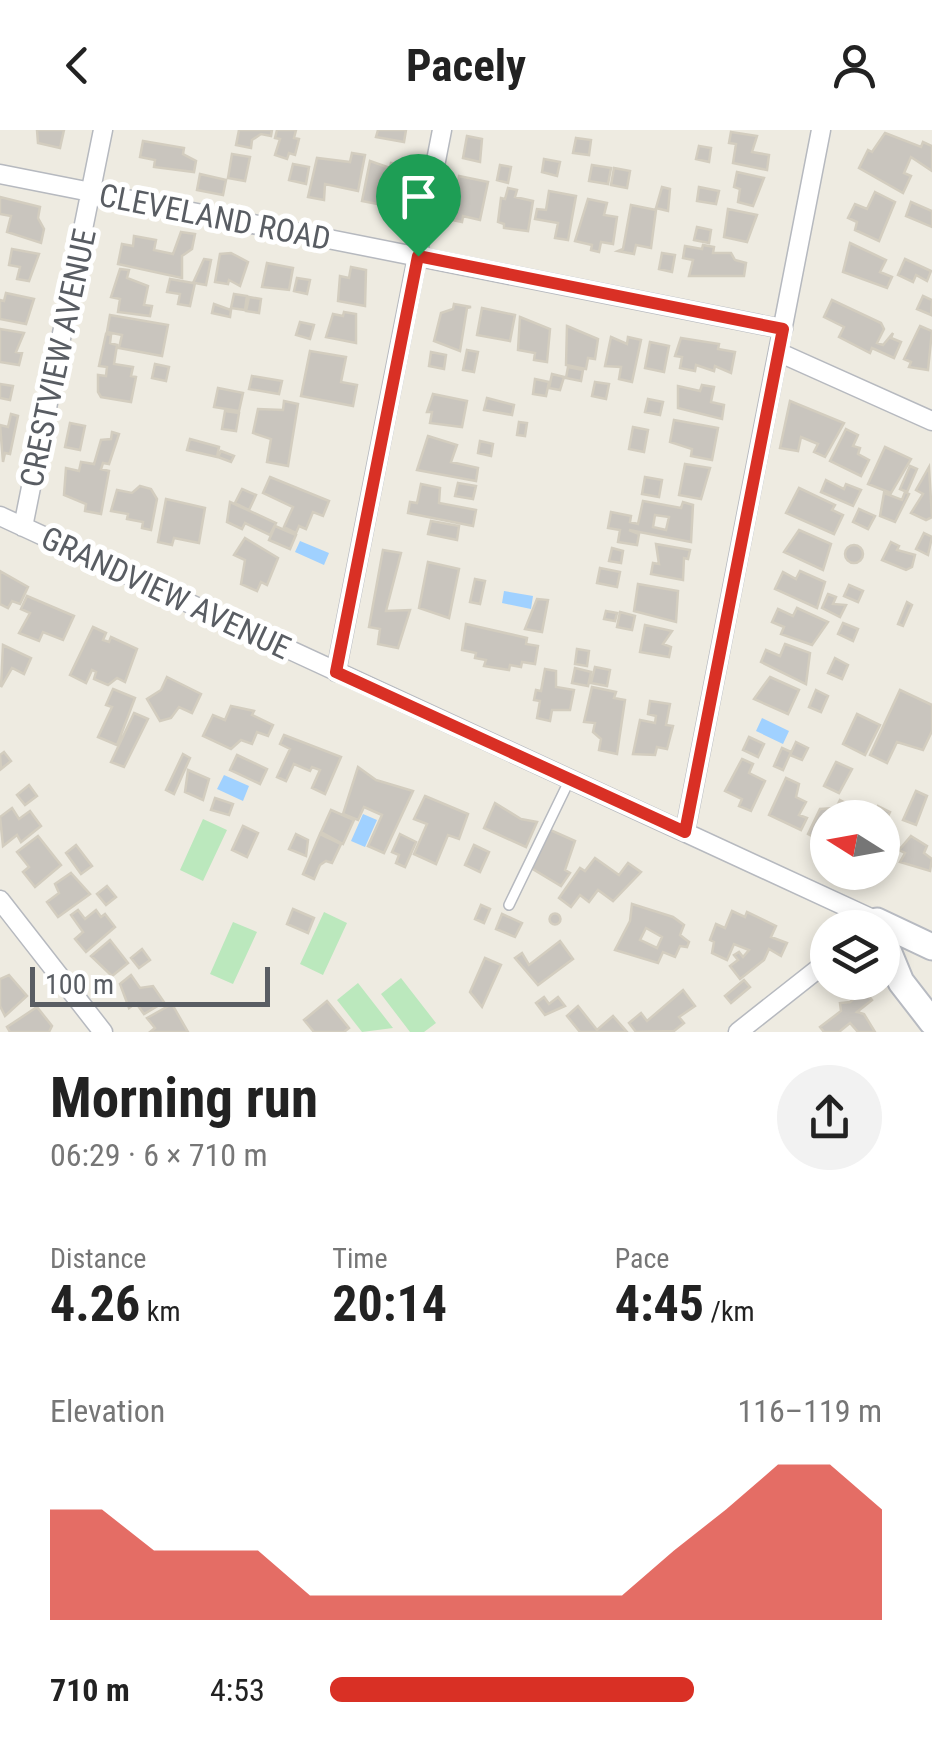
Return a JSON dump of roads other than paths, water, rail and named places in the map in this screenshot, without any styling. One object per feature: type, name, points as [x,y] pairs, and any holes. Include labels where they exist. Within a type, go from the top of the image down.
[{"type":"street","name":"CRESTVIEW AVENUE","points":[[24,527],[103,130]]},
{"type":"street","points":[[336,672],[442,130]]},
{"type":"street","points":[[685,832],[822,130]]},
{"type":"street","name":"CLEVELAND ROAD","points":[[0,174],[783,329]]},
{"type":"street","points":[[778,352],[932,421]]},
{"type":"street","name":"GRANDVIEW AVENUE","points":[[0,516],[685,832],[841,910]]},
{"type":"street","points":[[0,900],[103,1032]]},
{"type":"street","name":"GRANDVIEW AVENUE","points":[[900,936],[932,947]]},
{"type":"street","points":[[738,1032],[810,975]]},
{"type":"street","points":[[900,980],[932,1022]]},
{"type":"lane","points":[[509,905],[570,779]]},
{"type":"water","points":[[300,541],[329,553],[324,565],[295,552]]},
{"type":"water","points":[[504,591],[533,596],[531,609],[502,603]]},
{"type":"water","points":[[762,718],[789,731],[783,744],[756,731]]},
{"type":"water","points":[[224,775],[249,786],[243,801],[217,789]]},
{"type":"water","points":[[363,814],[377,820],[365,847],[351,841]]}]
